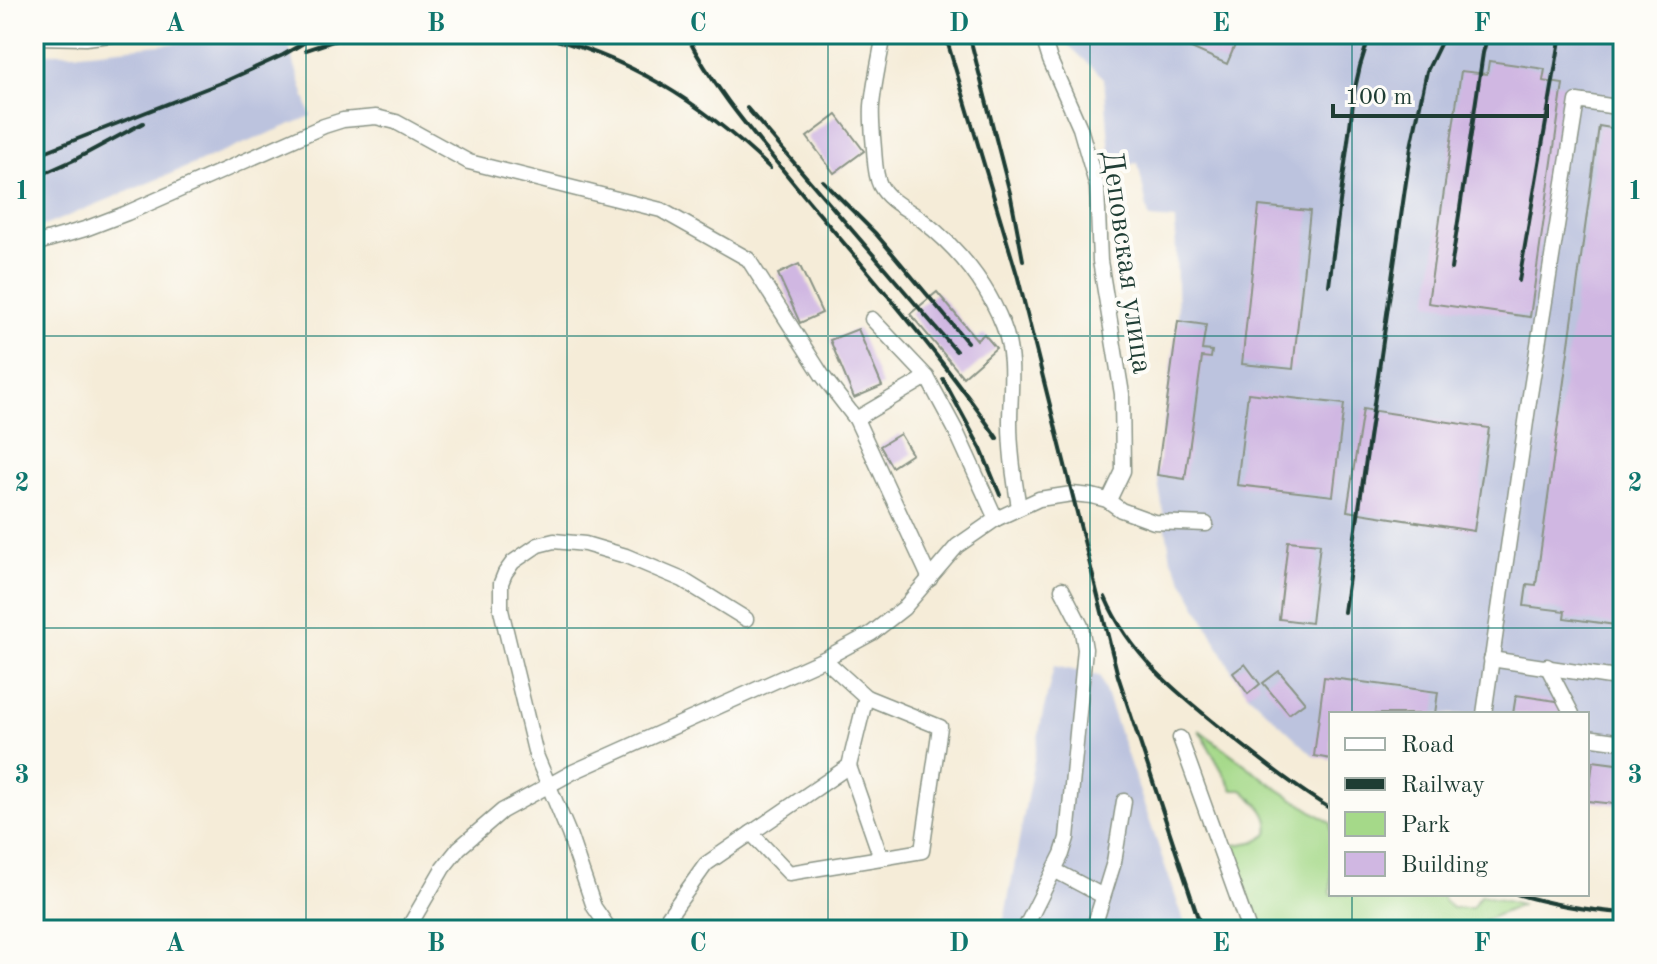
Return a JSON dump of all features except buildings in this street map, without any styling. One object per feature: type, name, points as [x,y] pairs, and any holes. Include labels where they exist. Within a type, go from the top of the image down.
[{"type":"street","points":[[34,37],[86,38],[118,34]]},
{"type":"street","points":[[884,34],[872,110],[878,179],[891,198],[918,216],[957,250],[973,269],[995,306],[1010,348],[1013,370],[1011,452],[1019,507]]},
{"type":"street","name":"Деповская улица","points":[[1042,34],[1080,128],[1097,187],[1100,261],[1122,394],[1123,471],[1107,500]]},
{"type":"street","points":[[1484,712],[1529,401],[1577,101],[1623,108]]},
{"type":"street","points":[[34,244],[127,213],[324,126],[343,120],[376,117],[396,122],[469,162],[661,210],[748,259],[822,375],[856,419],[930,579]]},
{"type":"street","points":[[872,319],[927,377],[955,429],[996,519]]},
{"type":"street","points":[[856,419],[927,377]]},
{"type":"street","points":[[407,930],[443,868],[459,848],[502,811],[548,784],[824,659],[872,633],[904,608],[957,546],[1019,507],[1057,495],[1092,496],[1154,522],[1206,524]]},
{"type":"street","points":[[610,930],[594,907],[533,744],[501,610],[501,583],[513,562],[523,554],[538,545],[567,541],[635,559],[683,580],[746,619]]},
{"type":"street","points":[[1024,930],[1054,870],[1070,820],[1085,649],[1081,626],[1062,589]]},
{"type":"street","points":[[751,833],[789,873],[922,851],[940,727],[866,697],[824,659]]},
{"type":"street","points":[[1491,659],[1623,679]]},
{"type":"street","points":[[1547,666],[1571,712]]},
{"type":"street","points":[[866,697],[849,766],[881,858]]},
{"type":"street","points":[[1589,737],[1623,742]]},
{"type":"street","points":[[1180,738],[1249,930]]},
{"type":"street","points":[[659,930],[706,864],[849,766]]},
{"type":"street","points":[[1093,930],[1114,862],[1124,801]]},
{"type":"street","points":[[1054,870],[1103,896]]},
{"type":"shaded area","points":[[233,34],[285,34],[311,116],[34,230],[34,53],[80,53]]},
{"type":"shaded area","points":[[1062,34],[1623,34],[1623,805],[1589,800],[1589,712],[1329,712],[1329,759],[1314,756],[1248,694],[1233,673],[1171,558],[1157,475],[1178,321],[1175,220],[1149,218],[1138,163],[1111,167],[1104,78],[1063,40]]},
{"type":"shaded area","points":[[1054,666],[1100,676],[1187,930],[997,930],[1005,916]]},
{"type":"green space","points":[[1199,730],[1278,789],[1329,822],[1329,896],[1442,896],[1452,908],[1472,908],[1480,896],[1485,896],[1521,905],[1483,921],[1483,930],[1261,930],[1230,846],[1257,841],[1268,834],[1268,820],[1253,799],[1242,790],[1233,790]]},
{"type":"railway","points":[[34,156],[228,80],[283,55],[319,34]]},
{"type":"railway","points":[[306,50],[354,34]]},
{"type":"railway","points":[[533,34],[600,55],[661,84],[717,122],[770,168]]},
{"type":"railway","points":[[686,34],[737,113],[925,341],[997,438]]},
{"type":"railway","points":[[945,34],[1018,278],[1118,676],[1202,930]]},
{"type":"railway","points":[[969,34],[1011,197],[1023,260]]},
{"type":"railway","points":[[1329,285],[1355,88],[1370,34]]},
{"type":"railway","points":[[1344,612],[1411,147],[1427,71],[1445,34]]},
{"type":"railway","points":[[1451,269],[1488,34]]},
{"type":"railway","points":[[1519,281],[1561,34]]},
{"type":"railway","points":[[747,108],[956,351]]},
{"type":"railway","points":[[34,178],[143,123]]},
{"type":"railway","points":[[823,181],[876,234],[967,342]]},
{"type":"railway","points":[[943,379],[981,449],[1000,495]]},
{"type":"railway","points":[[1105,597],[1129,639],[1176,691],[1268,765],[1329,808]]},
{"type":"railway","points":[[1524,896],[1623,913]]}]
